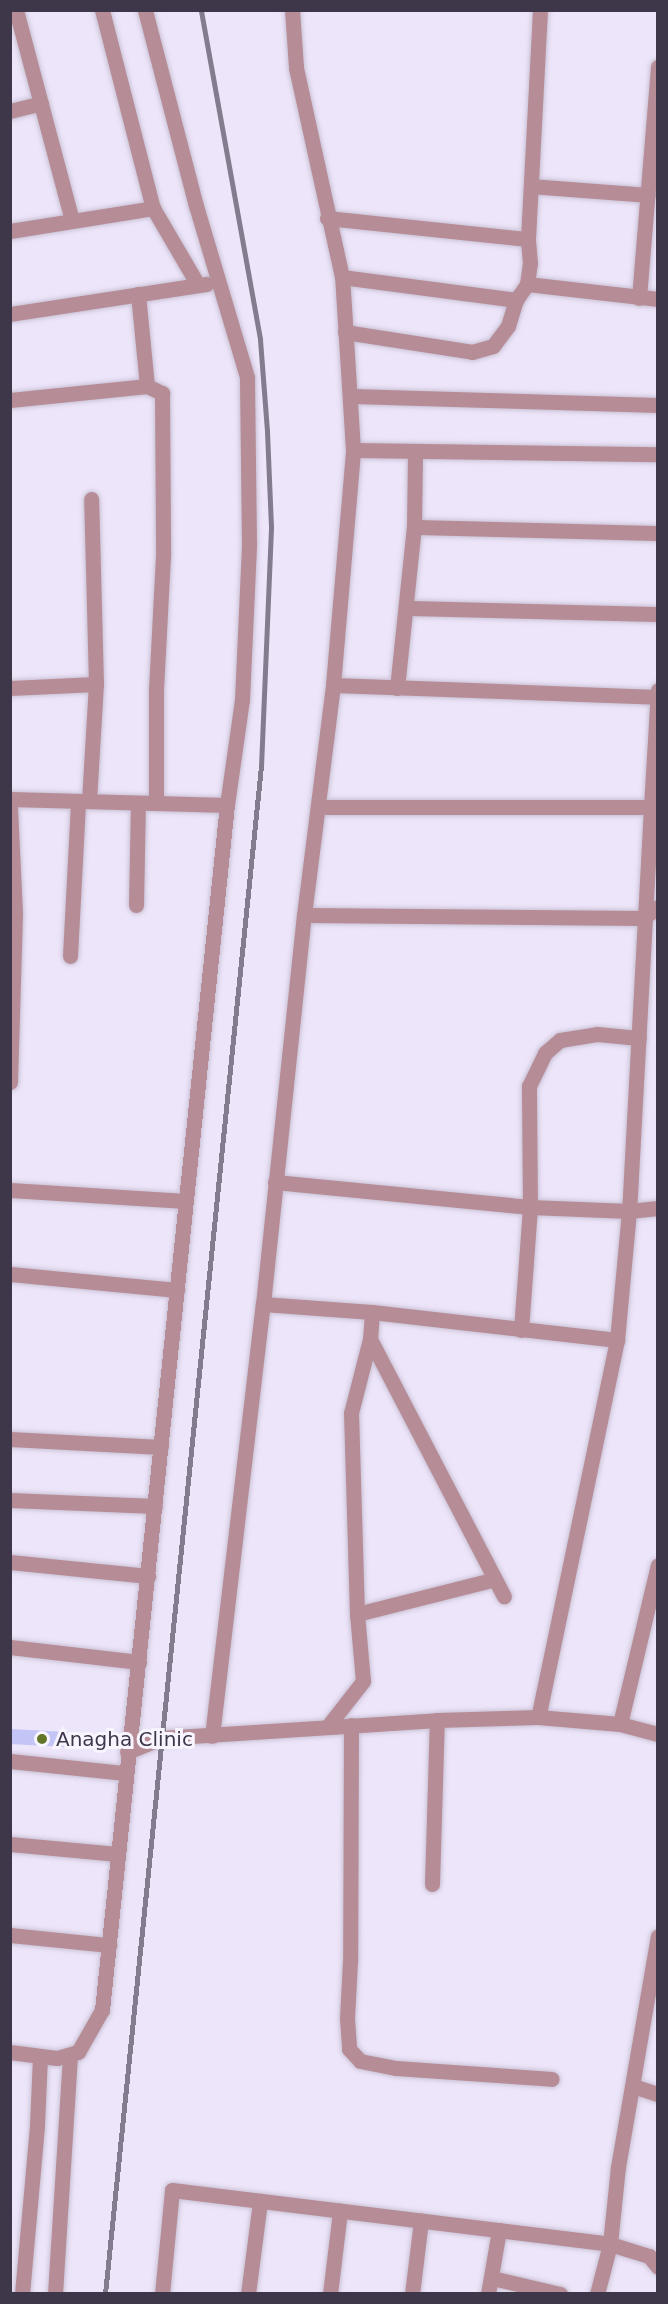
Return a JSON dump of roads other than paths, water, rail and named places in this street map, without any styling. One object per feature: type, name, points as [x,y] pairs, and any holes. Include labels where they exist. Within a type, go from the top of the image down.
[{"type":"street","points":[[15,10],[72,221]]},
{"type":"street","points":[[102,10],[153,208],[198,285]]},
{"type":"street","points":[[10,2052],[57,2058],[78,2052],[102,2010],[227,805],[242,689],[249,544],[247,377],[196,206],[145,10]]},
{"type":"street","points":[[212,1736],[263,1304],[304,915],[333,685],[353,450],[342,278],[327,218],[296,67],[292,10]]},
{"type":"street","points":[[345,332],[472,352],[493,346],[508,326],[516,300],[527,284],[530,263],[528,239],[540,10]]},
{"type":"street","points":[[639,298],[657,67]]},
{"type":"street","points":[[10,111],[41,104]]},
{"type":"street","points":[[531,186],[648,195]]},
{"type":"street","points":[[10,231],[153,208]]},
{"type":"street","points":[[327,218],[528,239]]},
{"type":"street","points":[[342,278],[516,300]]},
{"type":"street","points":[[10,314],[219,282]]},
{"type":"street","points":[[527,284],[657,299]]},
{"type":"street","points":[[138,294],[147,387]]},
{"type":"street","points":[[10,400],[147,387],[162,393],[163,556],[156,690],[156,803]]},
{"type":"street","points":[[351,396],[657,405]]},
{"type":"street","points":[[353,450],[657,454]]},
{"type":"street","points":[[396,688],[407,608],[414,527],[415,451]]},
{"type":"street","points":[[70,956],[96,684],[91,499]]},
{"type":"street","points":[[414,527],[657,533]]},
{"type":"street","points":[[407,608],[657,614]]},
{"type":"street","points":[[10,688],[96,684]]},
{"type":"street","points":[[333,685],[657,694],[643,918],[629,1211],[616,1340],[538,1717]]},
{"type":"street","points":[[10,799],[227,805]]},
{"type":"street","points":[[136,905],[138,802]]},
{"type":"street","points":[[10,807],[15,914],[10,1082]]},
{"type":"street","points":[[318,807],[651,807]]},
{"type":"street","points":[[304,915],[643,918],[657,907]]},
{"type":"street","points":[[521,1330],[530,1207],[529,1086],[545,1053],[560,1040],[587,1035],[639,1038]]},
{"type":"street","points":[[275,1182],[530,1207],[629,1211],[657,1208]]},
{"type":"street","points":[[10,1190],[186,1201]]},
{"type":"street","points":[[10,1274],[177,1290]]},
{"type":"street","points":[[263,1304],[372,1312],[616,1340]]},
{"type":"street","points":[[328,1726],[363,1682],[357,1614],[351,1413],[370,1339],[372,1312]]},
{"type":"street","points":[[370,1339],[504,1596]]},
{"type":"street","points":[[10,1439],[161,1447]]},
{"type":"street","points":[[10,1500],[155,1506]]},
{"type":"street","points":[[10,1562],[148,1576]]},
{"type":"street","points":[[620,1724],[657,1565]]},
{"type":"street","points":[[357,1614],[495,1579]]},
{"type":"street","points":[[10,1647],[139,1662]]},
{"type":"street","points":[[127,1752],[161,1738],[437,1720],[538,1717],[620,1724],[657,1734]]},
{"type":"street","points":[[432,1884],[437,1720]]},
{"type":"street","points":[[351,1725],[350,1962],[347,2018],[349,2049],[360,2061],[396,2068],[552,2079]]},
{"type":"street","points":[[10,1761],[125,1773]]},
{"type":"street","points":[[10,1844],[118,1854]]},
{"type":"street","points":[[10,1935],[110,1945]]},
{"type":"street","points":[[597,2294],[610,2244],[618,2167],[657,1936]]},
{"type":"street","points":[[56,2294],[70,2054]]},
{"type":"street","points":[[22,2294],[38,2125],[40,2056]]},
{"type":"street","points":[[633,2086],[657,2094]]},
{"type":"street","points":[[162,2294],[172,2190],[610,2244],[650,2256],[657,2266]]},
{"type":"street","points":[[248,2294],[260,2201]]},
{"type":"street","points":[[330,2294],[340,2211]]},
{"type":"street","points":[[412,2294],[421,2221]]},
{"type":"street","points":[[499,2230],[490,2286],[560,2294]]},
{"type":"railway","points":[[105,2294],[261,767],[271,527],[260,339],[201,10]]},
{"type":"place","name":"Anagha Clinic","points":[[42,1739]]}]
